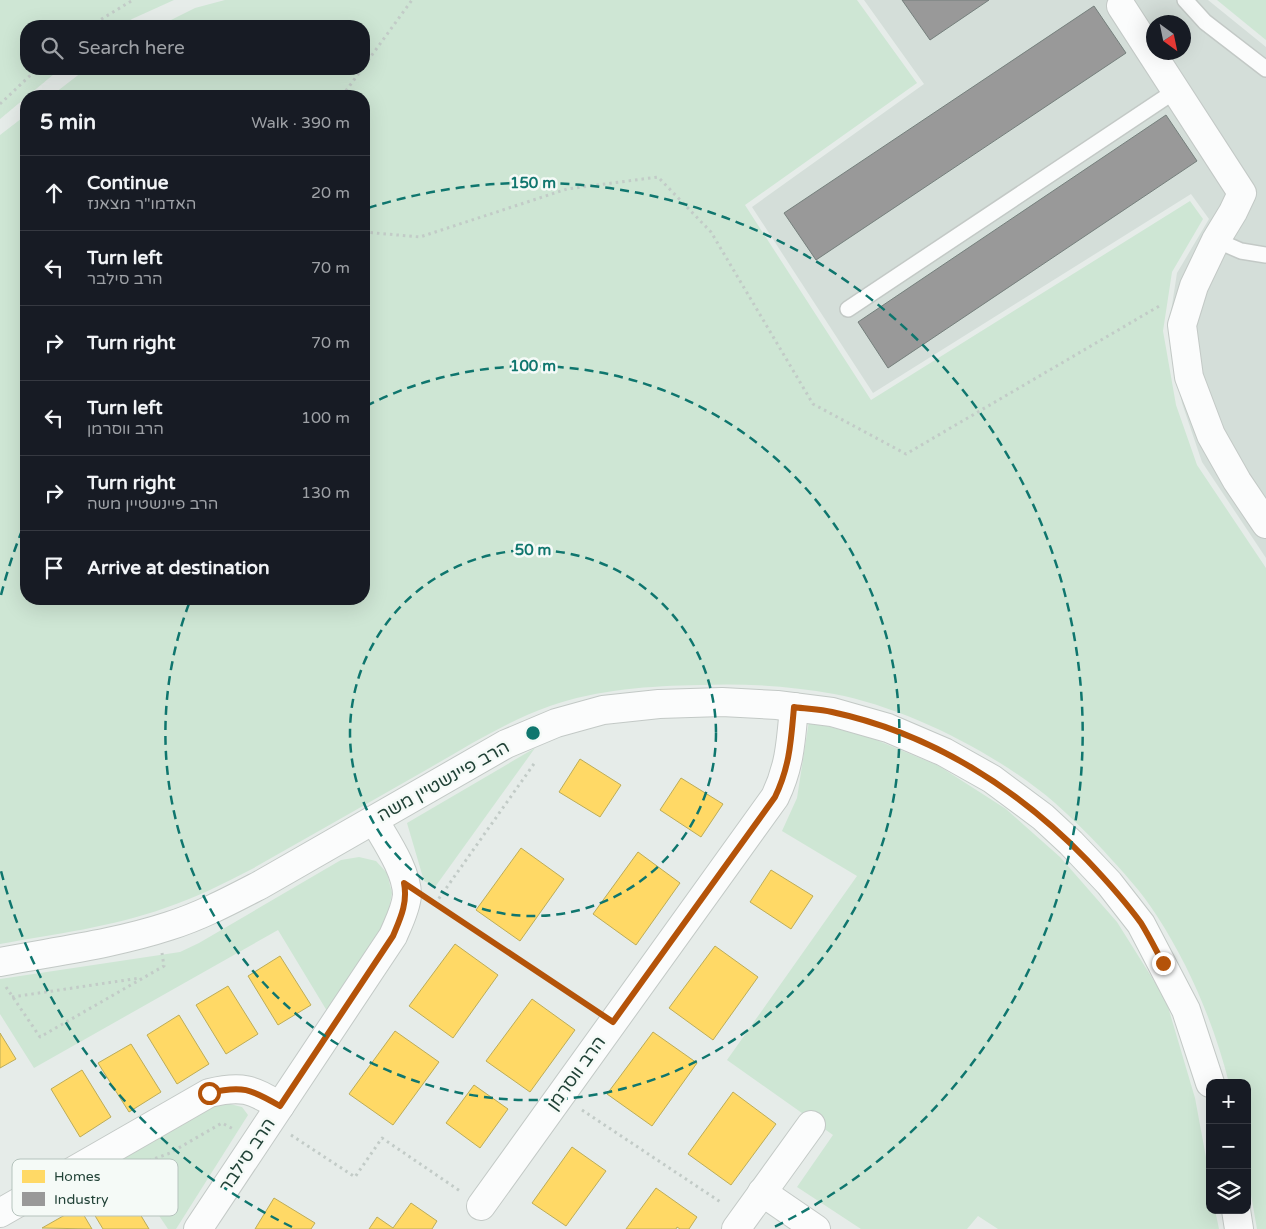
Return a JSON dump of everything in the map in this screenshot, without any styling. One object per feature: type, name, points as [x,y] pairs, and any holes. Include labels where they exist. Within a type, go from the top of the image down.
[{"type":"street","points":[[1121,6],[1242,193],[1216,240],[1194,286],[1182,325],[1189,377],[1211,435],[1237,480],[1266,524]]},
{"type":"street","name":"הרב פיינשטיין משה","points":[[2,973],[159,929],[220,906],[506,744],[556,723],[603,710],[659,704],[722,702],[794,707],[832,712],[888,728],[944,752],[992,779],[1043,816],[1110,883],[1141,924],[1186,1010],[1206,1064],[1209,1079]]},
{"type":"street","name":"הרב ווסרמן","points":[[481,1206],[775,797],[784,778],[789,758],[794,707]]},
{"type":"street","name":"הרב סילבר","points":[[198,1229],[393,936],[407,895],[402,874],[393,853],[374,820]]},
{"type":"street","points":[[94,1159],[209,1093],[227,1088],[240,1088],[255,1092],[269,1123]]},
{"type":"street","points":[[740,1223],[811,1125]]},
{"type":"street","points":[[762,1192],[816,1229]]},
{"type":"street","points":[[0,1213],[12,1206]]},
{"type":"street","points":[[1237,1214],[1239,1229]]},
{"type":"lane","points":[[1184,0],[1206,22],[1266,69]]},
{"type":"lane","points":[[848,309],[1175,91]]},
{"type":"lane","points":[[1216,240],[1241,251],[1266,256]]},
{"type":"path","points":[[100,20],[134,0]]},
{"type":"path","points":[[370,57],[412,0]]},
{"type":"path","points":[[0,104],[31,75]]},
{"type":"path","points":[[346,90],[357,75]]},
{"type":"path","points":[[370,233],[420,237],[566,189],[658,177],[710,232],[813,404],[906,454],[1194,286]]},
{"type":"path","points":[[435,904],[551,740],[556,723]]},
{"type":"path","points":[[404,883],[613,1022]]},
{"type":"path","points":[[2,973],[12,996],[40,1037],[164,966],[159,929]]},
{"type":"path","points":[[12,996],[144,978]]},
{"type":"path","points":[[560,1095],[740,1223]]},
{"type":"path","points":[[154,1159],[170,1153],[222,1123],[269,1123],[355,1178],[382,1138],[481,1206]]},
{"type":"path","points":[[120,1144],[130,1159]]},
{"type":"shaded area","points":[[864,0],[1208,0],[1266,47],[1266,558],[1202,462],[1182,403],[1168,331],[1177,273],[1209,219],[1191,194],[873,393],[752,207],[924,84]]},
{"type":"green space","points":[[0,0],[174,0],[131,20],[20,20],[20,75],[53,75],[35,90],[20,90],[20,102],[0,119]]},
{"type":"green space","points":[[225,0],[857,0],[917,83],[745,205],[871,400],[1190,201],[1203,219],[1172,272],[1163,331],[1176,405],[1197,465],[1266,568],[1266,1229],[1257,1229],[1251,1195],[1251,1079],[1228,1079],[1216,1039],[1200,997],[1169,935],[1138,890],[1068,814],[1007,767],[951,735],[921,722],[892,710],[834,694],[784,687],[717,684],[662,686],[606,692],[568,700],[534,712],[502,727],[252,869],[198,895],[145,915],[125,920],[0,944],[0,135],[20,120],[20,605],[370,605],[370,90],[59,90],[78,75],[370,75],[370,20],[171,20],[195,8]]},
{"type":"green space","points":[[1217,0],[1266,0],[1266,40]]},
{"type":"green space","points":[[809,721],[874,739],[939,766],[1006,809],[1060,857],[1117,922],[1166,1000],[1195,1098],[1206,1157],[1206,1214],[1216,1214],[1219,1229],[998,1229],[978,1216],[967,1229],[861,1229],[797,1187],[833,1135],[727,1060],[857,876],[782,831],[797,798]]},
{"type":"green space","points":[[535,748],[435,887],[424,881],[407,823]]},
{"type":"green space","points":[[359,857],[376,861],[387,873],[392,893],[387,919],[327,1011],[278,930],[34,1068],[0,1014],[0,979],[180,952],[199,943],[341,860]]},
{"type":"green space","points":[[230,1104],[242,1107],[248,1115],[176,1229],[168,1229],[159,1216],[178,1216],[178,1159],[121,1159],[119,1156],[215,1105]]},
{"type":"building: Homes","points":[[580,759],[621,785],[600,817],[559,792]]},
{"type":"building: Homes","points":[[681,778],[723,804],[701,837],[660,810]]},
{"type":"building: Homes","points":[[521,848],[564,879],[520,941],[476,910]]},
{"type":"building: Homes","points":[[638,852],[680,883],[636,945],[593,914]]},
{"type":"building: Homes","points":[[771,870],[813,896],[791,929],[750,902]]},
{"type":"building: Homes","points":[[455,944],[498,975],[453,1038],[409,1006]]},
{"type":"building: Homes","points":[[715,946],[758,977],[713,1040],[669,1008]]},
{"type":"building: Homes","points":[[280,956],[311,1005],[278,1025],[248,976]]},
{"type":"building: Homes","points":[[228,986],[258,1034],[226,1054],[196,1005]]},
{"type":"building: Homes","points":[[532,999],[575,1030],[530,1092],[486,1061]]},
{"type":"building: Homes","points":[[179,1015],[209,1064],[177,1084],[147,1035]]},
{"type":"building: Homes","points":[[395,1031],[439,1062],[393,1125],[349,1094]]},
{"type":"building: Homes","points":[[653,1032],[697,1063],[652,1126],[607,1094]]},
{"type":"building: Homes","points":[[0,1033],[16,1059],[0,1068]]},
{"type":"building: Homes","points":[[131,1044],[161,1092],[129,1112],[98,1063]]},
{"type":"building: Homes","points":[[82,1070],[111,1117],[80,1137],[51,1089]]},
{"type":"building: Homes","points":[[474,1085],[508,1109],[480,1148],[446,1123]]},
{"type":"building: Homes","points":[[733,1092],[776,1124],[731,1185],[688,1154]]},
{"type":"building: Homes","points":[[572,1147],[606,1171],[566,1226],[532,1203]]},
{"type":"building: Homes","points":[[656,1188],[697,1217],[689,1229],[677,1227],[676,1229],[626,1229]]},
{"type":"building: Homes","points":[[274,1198],[315,1223],[311,1229],[255,1229]]},
{"type":"building: Homes","points":[[411,1203],[437,1221],[432,1229],[369,1229],[377,1217],[393,1228]]},
{"type":"building: Homes","points":[[63,1216],[84,1216],[92,1229],[42,1228]]},
{"type":"building: Homes","points":[[95,1216],[141,1216],[149,1229],[103,1229]]},
{"type":"building: Industry","points":[[902,0],[989,0],[930,40]]},
{"type":"building: Industry","points":[[1094,6],[1126,53],[816,260],[784,213]]},
{"type":"building: Industry","points":[[1166,115],[1197,161],[888,368],[858,322]]},
{"type":"route","points":[[209,1093],[227,1088],[240,1088],[255,1092],[280,1106],[393,936],[407,895],[404,883],[613,1022],[775,797],[784,778],[789,758],[794,707],[832,712],[888,728],[944,752],[992,779],[1043,816],[1110,883],[1141,924],[1163,963]]}]
